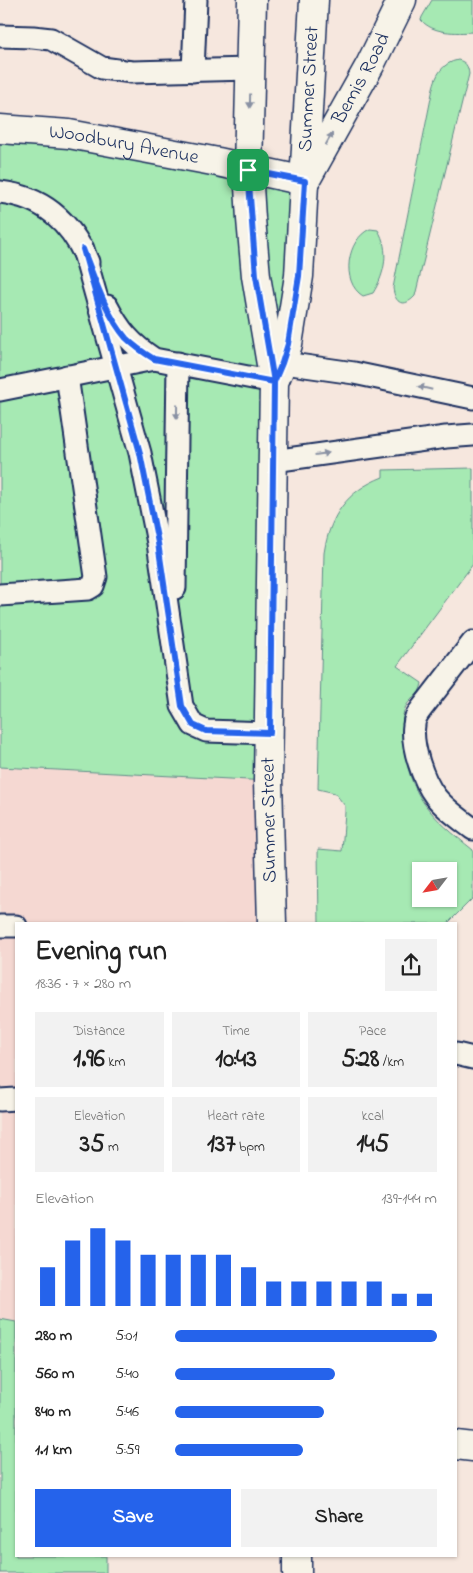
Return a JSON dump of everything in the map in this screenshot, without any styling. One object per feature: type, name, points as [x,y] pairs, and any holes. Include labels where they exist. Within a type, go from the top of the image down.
[{"type":"main road","points":[[252,0],[248,170],[256,276],[276,369]]},
{"type":"main road","name":"Summer Street","points":[[272,922],[268,781],[276,369],[288,344],[299,276],[314,0]]},
{"type":"main road","name":"Bemis Road","points":[[305,181],[370,65],[402,0]]},
{"type":"main road","name":"Woodbury Avenue","points":[[0,129],[68,134],[305,181]]},
{"type":"main road","points":[[457,1445],[473,1447]]},
{"type":"main road","points":[[297,1557],[297,1573]]},
{"type":"lane","points":[[193,71],[196,0]]},
{"type":"lane","points":[[0,36],[33,36],[50,39],[94,64],[110,70],[132,72],[250,70]]},
{"type":"lane","points":[[0,192],[27,198],[57,215],[75,235],[83,249],[106,303],[125,337],[139,350],[154,359]]},
{"type":"lane","points":[[83,249],[140,453],[158,543],[182,706],[193,725],[206,731],[270,733]]},
{"type":"lane","points":[[0,390],[154,359],[178,363],[354,373],[473,398]]},
{"type":"lane","points":[[174,652],[178,363]]},
{"type":"lane","points":[[0,595],[88,589],[93,586],[96,576],[67,376]]},
{"type":"lane","points":[[273,461],[446,437],[473,436]]},
{"type":"lane","points":[[473,642],[416,716],[414,725],[418,762],[435,796],[473,828]]},
{"type":"lane","points":[[0,926],[15,926]]},
{"type":"lane","points":[[457,1054],[473,1058]]},
{"type":"lane","points":[[0,1100],[15,1099]]},
{"type":"shaded area","points":[[0,767],[268,781],[272,922],[15,922],[15,1557],[106,1557],[106,1573],[0,1573]]},
{"type":"green space","points":[[432,0],[473,0],[473,32],[445,32],[426,25],[421,20]]},
{"type":"green space","points":[[458,60],[466,65],[469,74],[415,296],[404,303],[398,301],[393,288],[433,88],[441,70],[448,64]]},
{"type":"green space","points":[[0,129],[305,181],[291,321],[268,781],[0,767]]},
{"type":"green space","points":[[370,229],[378,230],[382,238],[385,254],[381,278],[377,286],[373,293],[363,296],[356,290],[351,281],[349,261],[356,242],[362,234]]},
{"type":"green space","points":[[473,468],[473,564],[397,666],[422,683],[419,692],[406,706],[403,718],[406,760],[411,777],[417,791],[434,816],[473,850],[473,898],[449,922],[319,922],[318,849],[342,851],[345,812],[345,806],[335,793],[318,789],[324,553],[331,527],[342,506],[359,489],[383,477],[383,470]]},
{"type":"green space","points":[[0,1319],[15,1322],[15,1557],[106,1557],[106,1573],[0,1573]]},
{"type":"route","points":[[248,170],[256,276],[274,382],[154,359],[139,350],[125,337],[113,318],[83,249],[140,453],[158,543],[182,706],[193,725],[206,731],[270,733],[274,382],[288,344],[299,276],[305,181],[248,170]]}]
